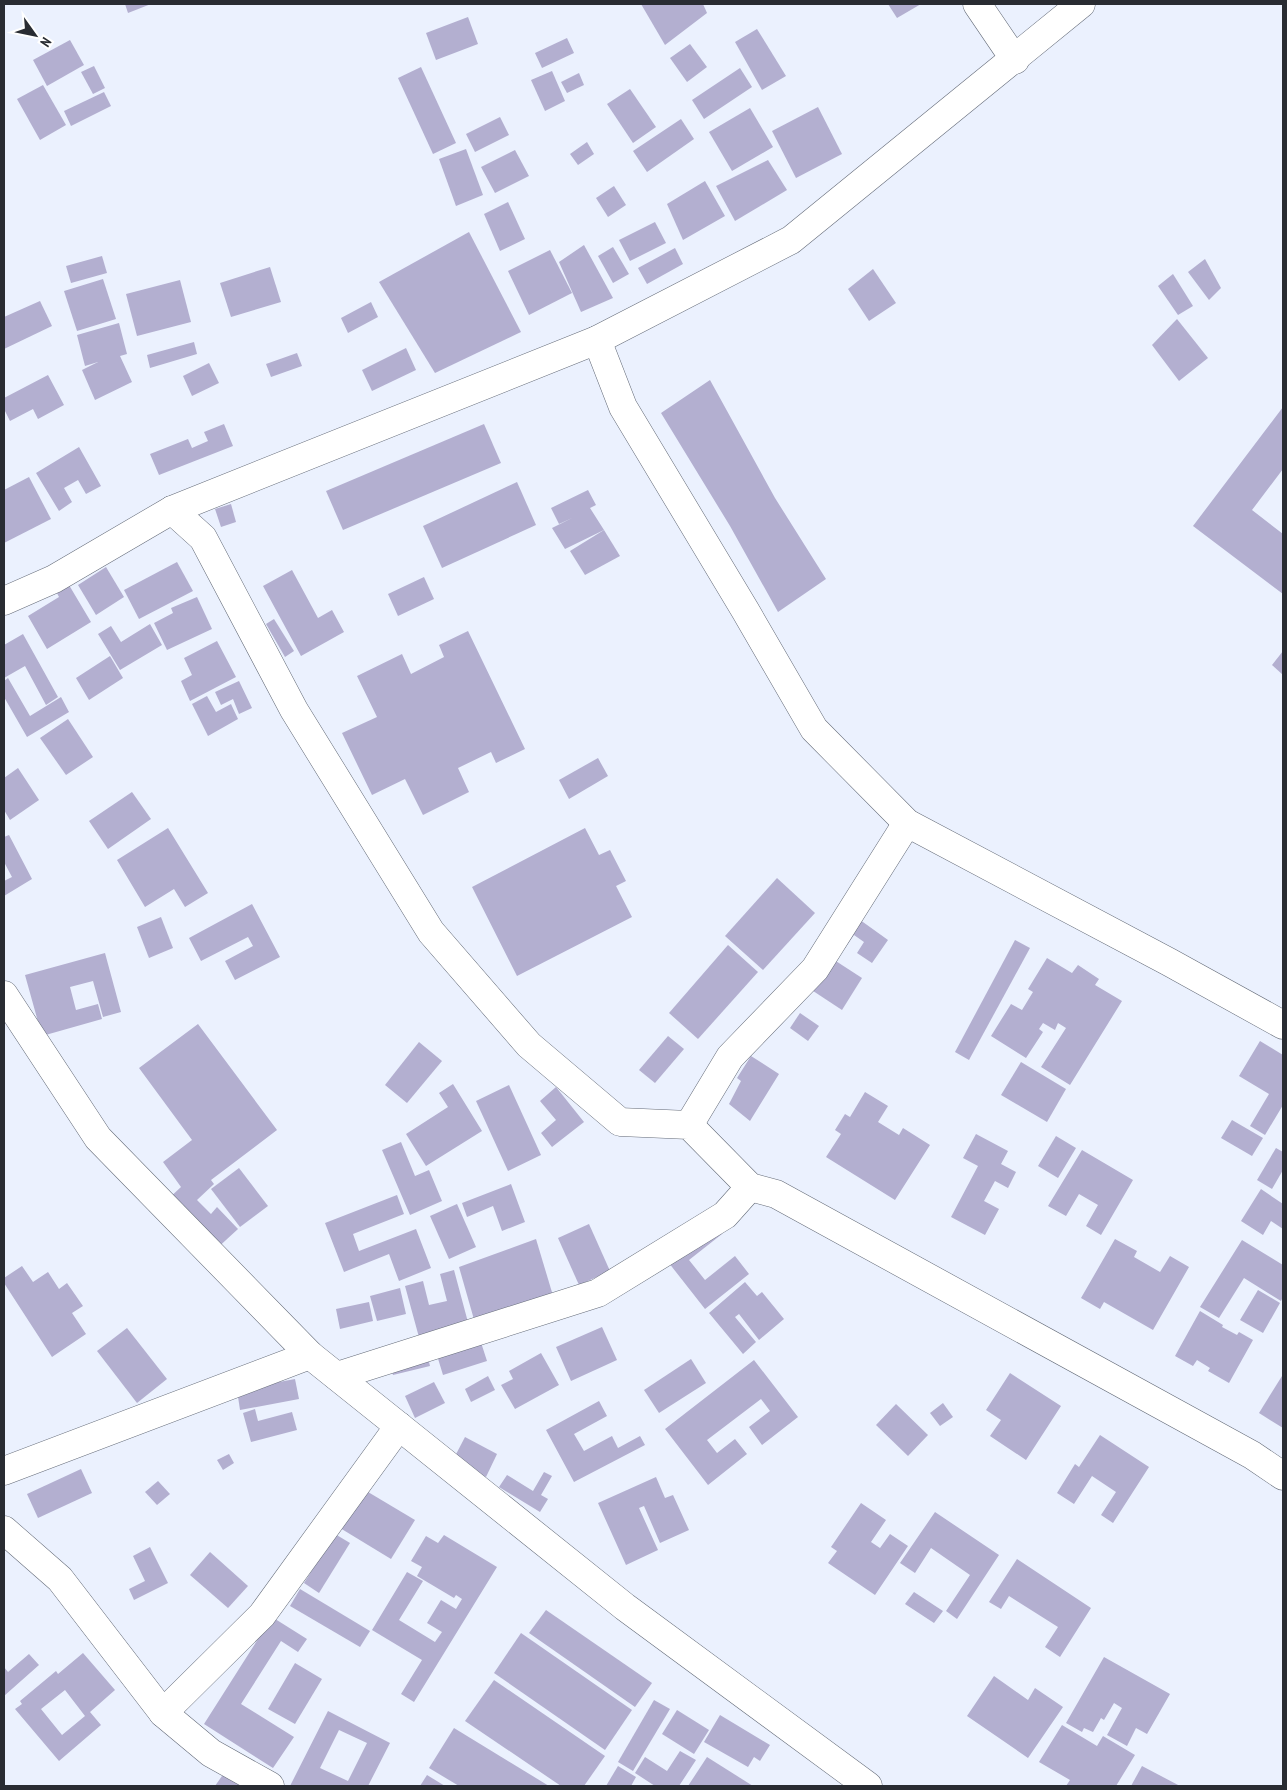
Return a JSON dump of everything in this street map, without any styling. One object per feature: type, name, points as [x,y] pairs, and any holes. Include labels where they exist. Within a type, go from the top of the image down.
[{"type":"street","points":[[977,4],[1015,60]]},
{"type":"street","points":[[4,601],[54,579],[172,510],[597,340],[791,240],[1015,60],[1081,4]]},
{"type":"street","points":[[597,340],[623,407],[814,729],[907,823],[1169,962],[1283,1025]]},
{"type":"street","points":[[172,510],[203,538],[294,710],[431,932],[529,1045],[620,1122],[689,1125],[750,1187],[776,1194],[1252,1455],[1283,1476]]},
{"type":"street","points":[[689,1125],[730,1057],[815,969],[907,823]]},
{"type":"street","points":[[4,995],[98,1138],[310,1355],[625,1606],[868,1786]]},
{"type":"street","points":[[337,1376],[598,1293],[725,1215],[750,1187]]},
{"type":"street","points":[[4,1472],[310,1355]]},
{"type":"street","points":[[163,1713],[262,1615],[399,1426]]},
{"type":"street","points":[[4,1530],[60,1579],[163,1713],[210,1753],[270,1786]]},
{"type":"building","points":[[125,4],[151,4],[128,13]]},
{"type":"building","points":[[641,4],[703,4],[707,13],[665,45]]},
{"type":"building","points":[[888,4],[921,4],[897,18]]},
{"type":"building","points":[[468,17],[478,44],[436,60],[426,33]]},
{"type":"building","points":[[757,29],[786,76],[762,90],[735,42]]},
{"type":"building","points":[[567,38],[574,53],[542,68],[535,53]]},
{"type":"building","points":[[70,40],[84,65],[47,86],[33,60]]},
{"type":"building","points":[[690,44],[707,67],[687,82],[670,58]]},
{"type":"building","points":[[94,66],[105,88],[93,94],[81,72]]},
{"type":"building","points":[[421,67],[456,143],[433,154],[398,78]]},
{"type":"building","points":[[740,68],[752,87],[704,119],[692,100]]},
{"type":"building","points":[[552,71],[565,101],[545,111],[531,80]]},
{"type":"building","points":[[579,73],[584,85],[567,93],[561,82]]},
{"type":"building","points":[[43,85],[66,125],[40,140],[17,99]]},
{"type":"building","points":[[630,89],[656,127],[633,143],[607,104]]},
{"type":"building","points":[[104,92],[111,106],[71,126],[64,111]]},
{"type":"building","points":[[818,107],[842,154],[796,178],[772,131]]},
{"type":"building","points":[[750,108],[773,147],[732,171],[709,132]]},
{"type":"building","points":[[500,117],[509,135],[475,152],[466,134]]},
{"type":"building","points":[[681,119],[694,139],[647,172],[633,151]]},
{"type":"building","points":[[587,142],[594,154],[578,165],[570,154]]},
{"type":"building","points":[[466,149],[483,195],[456,206],[439,159]]},
{"type":"building","points":[[515,150],[529,176],[495,193],[481,167]]},
{"type":"building","points":[[768,160],[787,190],[735,221],[716,186]]},
{"type":"building","points":[[705,181],[725,216],[683,240],[667,204]]},
{"type":"building","points":[[614,186],[626,205],[608,217],[596,198]]},
{"type":"building","points":[[508,202],[525,239],[500,251],[484,214]]},
{"type":"building","points":[[655,222],[666,243],[630,261],[619,240]]},
{"type":"building","points":[[469,232],[521,332],[435,373],[379,282]]},
{"type":"building","points":[[584,245],[613,298],[581,312],[559,262]]},
{"type":"building","points":[[613,247],[629,274],[613,283],[598,256]]},
{"type":"building","points":[[675,248],[683,264],[647,284],[638,268]]},
{"type":"building","points":[[550,250],[572,293],[529,315],[508,271]]},
{"type":"building","points":[[102,256],[107,273],[71,283],[66,266]]},
{"type":"building","points":[[1205,259],[1221,288],[1209,300],[1188,272]]},
{"type":"building","points":[[270,267],[281,302],[231,317],[220,283]]},
{"type":"building","points":[[873,269],[896,303],[869,321],[848,289]]},
{"type":"building","points":[[1173,274],[1193,306],[1178,315],[1158,286]]},
{"type":"building","points":[[103,279],[116,319],[77,331],[64,291]]},
{"type":"building","points":[[180,280],[191,322],[137,336],[126,294]]},
{"type":"building","points":[[40,301],[52,326],[4,349],[4,317]]},
{"type":"building","points":[[371,302],[378,317],[348,333],[341,318]]},
{"type":"building","points":[[1177,319],[1208,358],[1179,381],[1152,345]]},
{"type":"building","points":[[119,323],[127,354],[120,356],[132,382],[95,400],[82,370],[98,362],[85,366],[77,335]]},
{"type":"building","points":[[194,342],[197,354],[150,368],[147,355]]},
{"type":"building","points":[[406,348],[416,370],[372,391],[362,370]]},
{"type":"building","points":[[297,353],[302,366],[271,377],[266,364]]},
{"type":"building","points":[[209,363],[219,383],[192,396],[183,376]]},
{"type":"building","points":[[48,375],[64,405],[38,419],[33,409],[10,421],[4,409],[4,398]]},
{"type":"building","points":[[710,380],[775,498],[826,579],[778,612],[730,526],[661,413]]},
{"type":"building","points":[[1283,407],[1283,469],[1252,510],[1283,534],[1283,594],[1193,526]]},
{"type":"building","points":[[224,424],[233,446],[159,475],[150,454],[188,439],[192,448],[208,441],[204,432]]},
{"type":"building","points":[[484,424],[501,463],[343,530],[326,491]]},
{"type":"building","points":[[79,447],[101,486],[86,494],[78,480],[64,488],[72,502],[59,511],[36,473]]},
{"type":"building","points":[[29,477],[51,519],[4,543],[4,490]]},
{"type":"building","points":[[517,482],[536,525],[442,568],[423,526]]},
{"type":"building","points":[[588,490],[596,505],[590,508],[604,530],[565,549],[552,528],[572,518],[559,524],[551,508]]},
{"type":"building","points":[[231,504],[236,522],[221,527],[215,509]]},
{"type":"building","points":[[604,530],[620,556],[585,575],[570,551]]},
{"type":"building","points":[[177,562],[193,591],[139,619],[124,590]]},
{"type":"building","points":[[106,567],[124,597],[96,615],[78,585]]},
{"type":"building","points":[[292,570],[318,618],[332,610],[344,632],[301,656],[263,586]]},
{"type":"building","points":[[424,577],[434,599],[398,616],[388,594]]},
{"type":"building","points":[[66,580],[91,622],[47,649],[28,616],[59,597],[54,587]]},
{"type":"building","points":[[197,597],[212,629],[167,650],[154,623],[173,613],[171,608]]},
{"type":"building","points":[[274,619],[294,651],[285,657],[266,624]]},
{"type":"building","points":[[150,624],[162,645],[120,670],[98,634],[111,626],[121,642]]},
{"type":"building","points":[[468,631],[525,749],[496,763],[491,752],[458,768],[469,792],[423,815],[405,779],[372,795],[342,733],[377,717],[357,676],[402,654],[411,674],[444,657],[439,645]]},
{"type":"building","points":[[23,634],[58,697],[46,705],[25,666],[4,678],[4,645]]},
{"type":"building","points":[[217,641],[236,677],[190,701],[181,681],[192,675],[184,658]]},
{"type":"building","points":[[1283,651],[1283,675],[1272,665]]},
{"type":"building","points":[[110,656],[123,678],[89,700],[76,678]]},
{"type":"building","points":[[8,678],[30,716],[61,697],[69,712],[27,737],[4,697],[4,681]]},
{"type":"building","points":[[239,681],[252,708],[239,714],[233,699],[221,705],[215,692]]},
{"type":"building","points":[[207,696],[216,712],[231,704],[238,719],[208,736],[192,704]]},
{"type":"building","points":[[68,719],[93,757],[66,775],[40,738]]},
{"type":"building","points":[[598,758],[608,776],[569,799],[559,780]]},
{"type":"building","points":[[18,768],[39,800],[10,820],[4,810],[4,778]]},
{"type":"building","points":[[132,792],[151,819],[108,849],[89,821]]},
{"type":"building","points":[[168,828],[208,893],[185,907],[174,889],[145,907],[117,860]]},
{"type":"building","points":[[585,828],[599,855],[610,850],[626,881],[616,886],[632,917],[517,976],[472,887]]},
{"type":"building","points":[[9,835],[32,879],[4,896],[4,881],[12,877],[4,862],[4,837]]},
{"type":"building","points":[[777,878],[815,913],[763,970],[725,936]]},
{"type":"building","points":[[252,904],[280,957],[235,980],[225,961],[253,946],[248,937],[201,961],[189,938]]},
{"type":"building","points":[[849,912],[888,940],[872,963],[857,953],[864,942],[854,935],[837,959]]},
{"type":"building","points":[[161,917],[173,948],[149,958],[137,927]]},
{"type":"building","points":[[1015,940],[1030,948],[969,1060],[955,1052]]},
{"type":"building","points":[[728,945],[758,972],[698,1039],[669,1013]]},
{"type":"building","points":[[105,953],[121,1012],[103,1017],[93,981],[70,987],[76,1010],[98,1004],[102,1019],[42,1036],[25,975]]},
{"type":"building","points":[[825,954],[862,978],[842,1010],[804,985]]},
{"type":"building","points":[[1047,958],[1072,973],[1078,965],[1099,979],[1095,985],[1122,1001],[1070,1085],[1041,1067],[1066,1028],[1058,1023],[1055,1030],[1043,1023],[1039,1029],[1043,1032],[1026,1058],[991,1036],[1011,1004],[1022,1010],[1033,992],[1028,989]]},
{"type":"building","points":[[800,1013],[819,1026],[808,1041],[790,1028]]},
{"type":"building","points":[[198,1024],[277,1130],[211,1180],[214,1184],[197,1200],[211,1214],[217,1207],[238,1229],[214,1251],[166,1201],[181,1187],[163,1162],[192,1140],[139,1068]]},
{"type":"building","points":[[668,1036],[684,1049],[655,1083],[639,1070]]},
{"type":"building","points":[[1260,1041],[1283,1055],[1283,1105],[1265,1135],[1250,1126],[1269,1094],[1239,1076]]},
{"type":"building","points":[[419,1042],[442,1061],[407,1103],[385,1085]]},
{"type":"building","points":[[751,1056],[779,1074],[750,1121],[729,1104],[741,1081],[737,1078]]},
{"type":"building","points":[[1021,1062],[1066,1089],[1047,1122],[1001,1095]]},
{"type":"building","points":[[453,1084],[482,1131],[426,1166],[406,1134],[448,1107],[439,1093]]},
{"type":"building","points":[[509,1085],[541,1155],[508,1171],[476,1101]]},
{"type":"building","points":[[556,1087],[584,1122],[552,1147],[541,1133],[556,1120],[540,1101]]},
{"type":"building","points":[[865,1092],[888,1106],[878,1122],[899,1135],[903,1128],[930,1145],[895,1200],[826,1157],[841,1134],[835,1130],[845,1114],[850,1117]]},
{"type":"building","points":[[1232,1120],[1263,1138],[1252,1156],[1221,1138]]},
{"type":"building","points":[[976,1134],[1008,1151],[1001,1164],[1016,1172],[1008,1188],[995,1181],[984,1201],[999,1209],[985,1235],[951,1217],[978,1166],[963,1158]]},
{"type":"building","points":[[1056,1136],[1076,1148],[1058,1178],[1038,1166]]},
{"type":"building","points":[[401,1142],[415,1176],[429,1170],[442,1201],[410,1215],[382,1150]]},
{"type":"building","points":[[1276,1148],[1283,1152],[1283,1170],[1272,1189],[1257,1180]]},
{"type":"building","points":[[1082,1150],[1133,1180],[1101,1235],[1086,1226],[1098,1205],[1079,1194],[1066,1216],[1048,1206]]},
{"type":"building","points":[[239,1168],[268,1206],[240,1227],[211,1189]]},
{"type":"building","points":[[511,1184],[525,1222],[502,1231],[493,1206],[467,1217],[462,1203]]},
{"type":"building","points":[[1261,1189],[1283,1204],[1283,1229],[1271,1221],[1263,1235],[1241,1221]]},
{"type":"building","points":[[397,1195],[404,1214],[353,1234],[359,1251],[416,1229],[431,1268],[399,1281],[389,1254],[344,1272],[325,1223]]},
{"type":"building","points":[[457,1204],[476,1247],[449,1259],[430,1216]]},
{"type":"building","points":[[712,1221],[722,1234],[689,1260],[705,1280],[735,1256],[749,1274],[705,1309],[665,1258]]},
{"type":"building","points":[[589,1224],[610,1271],[579,1285],[558,1238]]},
{"type":"building","points":[[536,1239],[554,1299],[475,1323],[459,1267]]},
{"type":"building","points":[[1115,1239],[1137,1251],[1134,1257],[1160,1272],[1170,1256],[1189,1267],[1153,1330],[1104,1302],[1100,1309],[1081,1298]]},
{"type":"building","points":[[1242,1240],[1283,1265],[1283,1297],[1281,1301],[1244,1278],[1219,1318],[1200,1307]]},
{"type":"building","points":[[22,1266],[33,1282],[48,1272],[59,1289],[67,1283],[83,1306],[72,1313],[86,1334],[52,1357],[4,1283],[4,1278]]},
{"type":"building","points":[[454,1270],[469,1326],[475,1324],[487,1361],[443,1375],[432,1339],[424,1341],[430,1366],[393,1375],[387,1349],[420,1341],[405,1286],[423,1281],[429,1305],[447,1301],[440,1274]]},
{"type":"building","points":[[745,1282],[757,1296],[762,1292],[784,1319],[759,1340],[739,1314],[735,1317],[756,1342],[743,1354],[709,1313]]},
{"type":"building","points":[[400,1288],[406,1314],[377,1321],[370,1296]]},
{"type":"building","points":[[1258,1290],[1280,1303],[1263,1333],[1240,1320]]},
{"type":"building","points":[[369,1302],[373,1321],[340,1329],[336,1309]]},
{"type":"building","points":[[1200,1311],[1223,1325],[1222,1327],[1237,1335],[1239,1332],[1253,1340],[1229,1383],[1208,1371],[1210,1368],[1197,1360],[1193,1366],[1175,1356]]},
{"type":"building","points":[[602,1327],[617,1360],[571,1381],[556,1347]]},
{"type":"building","points":[[127,1328],[167,1379],[137,1403],[97,1351]]},
{"type":"building","points":[[541,1353],[559,1385],[515,1409],[501,1385],[513,1379],[509,1371]]},
{"type":"building","points":[[691,1359],[706,1383],[659,1413],[644,1390]]},
{"type":"building","points":[[754,1360],[798,1417],[762,1445],[749,1427],[770,1411],[761,1399],[707,1440],[717,1453],[735,1439],[747,1454],[708,1485],[665,1429]]},
{"type":"building","points":[[1010,1373],[1061,1406],[1026,1460],[990,1436],[1001,1420],[986,1410]]},
{"type":"building","points":[[488,1376],[495,1390],[471,1402],[465,1389]]},
{"type":"building","points":[[1283,1377],[1283,1428],[1259,1413]]},
{"type":"building","points":[[295,1379],[299,1399],[240,1410],[237,1390]]},
{"type":"building","points":[[434,1382],[445,1403],[415,1418],[405,1396]]},
{"type":"building","points":[[599,1401],[607,1416],[574,1434],[584,1451],[612,1436],[618,1448],[640,1436],[645,1445],[574,1482],[546,1430]]},
{"type":"building","points":[[943,1403],[953,1417],[940,1426],[930,1413]]},
{"type":"building","points":[[896,1404],[928,1435],[908,1456],[876,1425]]},
{"type":"building","points":[[255,1409],[258,1421],[292,1412],[297,1430],[251,1442],[243,1413]]},
{"type":"building","points":[[1100,1435],[1149,1467],[1113,1523],[1101,1515],[1116,1492],[1092,1476],[1074,1504],[1057,1493],[1075,1464],[1079,1467]]},
{"type":"building","points":[[465,1437],[497,1454],[486,1477],[453,1460]]},
{"type":"building","points":[[229,1454],[234,1463],[223,1470],[217,1460]]},
{"type":"building","points":[[81,1469],[92,1493],[38,1518],[27,1494]]},
{"type":"building","points":[[544,1472],[552,1476],[541,1495],[548,1499],[540,1512],[499,1487],[507,1475],[533,1491]]},
{"type":"building","points":[[656,1477],[665,1498],[673,1495],[689,1530],[660,1543],[644,1506],[639,1508],[658,1550],[626,1565],[598,1503]]},
{"type":"building","points":[[158,1481],[170,1494],[157,1505],[145,1492]]},
{"type":"building","points":[[363,1489],[415,1520],[391,1559],[340,1528]]},
{"type":"building","points":[[861,1503],[886,1520],[871,1542],[880,1548],[890,1534],[908,1546],[875,1595],[828,1563],[837,1551],[831,1547]]},
{"type":"building","points":[[935,1512],[999,1555],[957,1619],[946,1611],[970,1575],[931,1548],[915,1573],[900,1563]]},
{"type":"building","points":[[335,1534],[350,1543],[319,1593],[304,1583]]},
{"type":"building","points":[[444,1535],[497,1567],[414,1702],[401,1694],[422,1660],[372,1630],[407,1572],[423,1581],[399,1620],[435,1642],[442,1632],[427,1623],[441,1600],[456,1609],[462,1599],[456,1595],[454,1598],[417,1576],[422,1567],[411,1561],[426,1536],[438,1543]]},
{"type":"building","points":[[150,1547],[168,1583],[134,1600],[129,1589],[145,1581],[133,1556]]},
{"type":"building","points":[[210,1552],[248,1586],[228,1608],[190,1575]]},
{"type":"building","points":[[1017,1559],[1091,1608],[1060,1657],[1045,1647],[1058,1627],[1009,1596],[1001,1609],[989,1602]]},
{"type":"building","points":[[300,1589],[370,1631],[360,1647],[290,1606]]},
{"type":"building","points":[[914,1592],[943,1611],[934,1623],[905,1604]]},
{"type":"building","points":[[546,1610],[652,1683],[635,1707],[529,1633]]},
{"type":"building","points":[[272,1617],[307,1639],[298,1652],[281,1641],[241,1704],[294,1737],[273,1768],[204,1724]]},
{"type":"building","points":[[521,1633],[632,1710],[605,1750],[494,1673]]},
{"type":"building","points":[[83,1653],[115,1690],[90,1712],[101,1725],[59,1761],[15,1709],[22,1704],[20,1701],[56,1671],[58,1674]],"holes":[[[65,1690],[85,1716],[62,1735],[41,1709]]]},
{"type":"building","points":[[29,1654],[39,1665],[4,1696],[4,1667],[8,1672]]},
{"type":"building","points":[[1104,1657],[1170,1694],[1147,1734],[1136,1728],[1127,1746],[1107,1735],[1122,1708],[1114,1703],[1104,1720],[1101,1718],[1093,1732],[1084,1728],[1082,1732],[1066,1723]]},
{"type":"building","points":[[295,1663],[322,1679],[295,1724],[268,1709]]},
{"type":"building","points":[[994,1676],[1028,1700],[1035,1688],[1063,1707],[1028,1758],[967,1716]]},
{"type":"building","points":[[494,1680],[605,1756],[584,1786],[561,1786],[465,1721]]},
{"type":"building","points":[[654,1700],[670,1709],[633,1771],[618,1762]]},
{"type":"building","points":[[677,1710],[709,1730],[694,1754],[662,1734]]},
{"type":"building","points":[[328,1711],[390,1743],[368,1786],[290,1786]],"holes":[[[339,1730],[367,1743],[348,1781],[320,1768]]]},
{"type":"building","points":[[720,1715],[770,1745],[760,1761],[754,1757],[748,1767],[704,1742]]},
{"type":"building","points":[[1062,1725],[1097,1746],[1103,1736],[1135,1755],[1116,1786],[1066,1786],[1070,1780],[1039,1762]]},
{"type":"building","points":[[454,1728],[549,1786],[459,1786],[429,1768]]},
{"type":"building","points":[[680,1751],[696,1760],[679,1786],[655,1786],[635,1773],[645,1757],[667,1771]]},
{"type":"building","points":[[707,1757],[753,1786],[688,1786]]},
{"type":"building","points":[[229,1766],[258,1786],[215,1786]]},
{"type":"building","points":[[618,1766],[636,1777],[631,1786],[606,1786]]},
{"type":"building","points":[[1142,1766],[1180,1786],[1131,1786]]},
{"type":"building","points":[[427,1775],[445,1786],[420,1786]]}]
